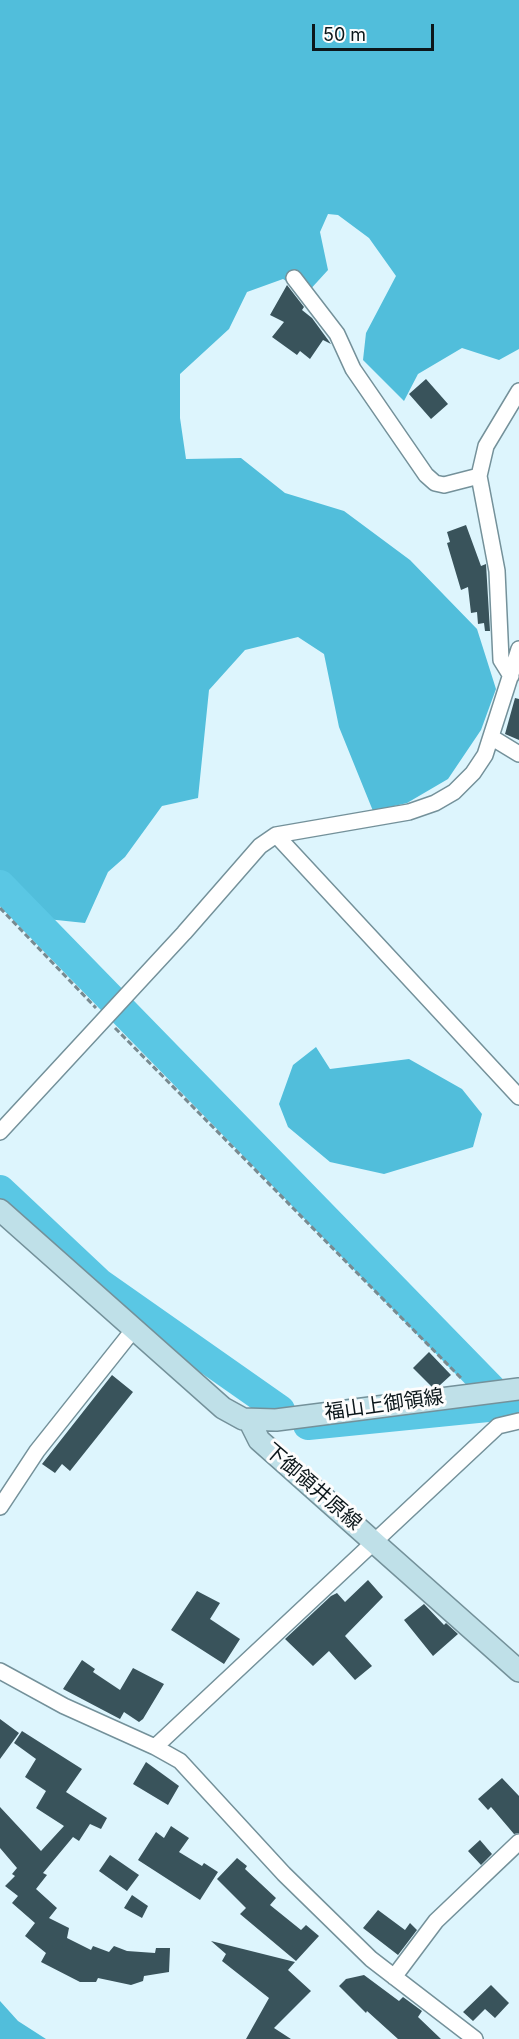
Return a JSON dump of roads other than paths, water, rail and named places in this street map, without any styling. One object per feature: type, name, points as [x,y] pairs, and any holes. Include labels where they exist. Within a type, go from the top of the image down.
[{"type":"main road","name":"下御領井原線","points":[[0,1210],[223,1408],[250,1422],[259,1440],[519,1671]]},
{"type":"main road","name":"福山上御領線","points":[[250,1422],[510,1389]]},
{"type":"street","points":[[294,278],[337,334],[353,369],[426,475],[435,483],[444,485],[479,476]]},
{"type":"street","points":[[511,676],[501,660],[497,571],[479,476],[486,446],[519,391]]},
{"type":"street","points":[[0,1132],[107,1017],[260,846],[276,835],[409,812],[435,803],[454,792],[473,773],[485,755],[519,649]]},
{"type":"street","points":[[491,737],[519,754]]},
{"type":"street","points":[[276,835],[519,1098]]},
{"type":"street","points":[[0,1507],[37,1451],[134,1329]]},
{"type":"street","points":[[155,1747],[498,1426],[519,1421]]},
{"type":"street","points":[[0,1671],[64,1706],[155,1747],[188,1768],[284,1874],[371,1959],[475,2039]]},
{"type":"street","points":[[394,1977],[436,1921],[519,1842]]},
{"type":"waterway","points":[[0,885],[507,1405]]},
{"type":"waterway","points":[[0,1190],[99,1283],[280,1410]]},
{"type":"waterway","points":[[308,1425],[519,1404]]}]
